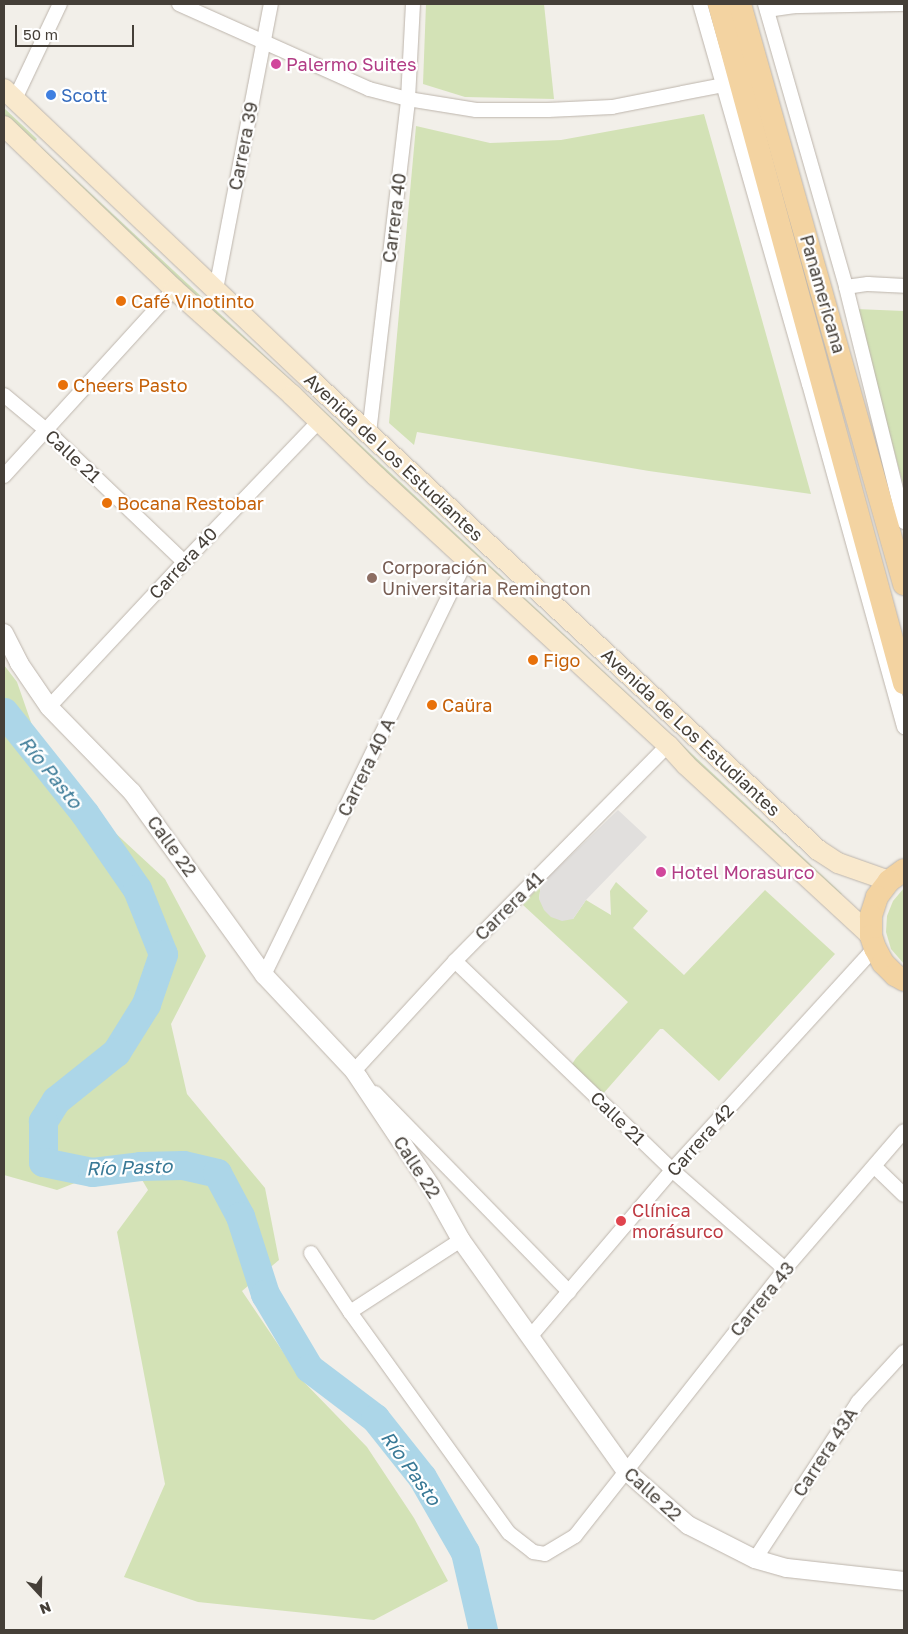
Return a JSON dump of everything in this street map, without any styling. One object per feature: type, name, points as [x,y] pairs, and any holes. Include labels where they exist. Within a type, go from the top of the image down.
[{"type":"main road","points":[[719,4],[816,382],[904,683]]},
{"type":"main road","name":"Panamericana","points":[[740,4],[801,213],[904,584]]},
{"type":"main road","name":"Avenida de Los Estudiantes","points":[[9,94],[369,433],[818,850],[838,863],[897,876]]},
{"type":"main road","name":"Avenida de Los Estudiantes","points":[[5,132],[56,175],[174,289],[320,420],[376,476],[668,745],[686,765],[873,942]]},
{"type":"main road","points":[[56,175],[64,177],[74,171],[76,159],[73,153]]},
{"type":"main road","points":[[897,876],[877,897],[871,916],[873,942],[883,963],[895,975],[904,980]]},
{"type":"street","points":[[9,94],[60,4]]},
{"type":"street","points":[[179,4],[369,89],[408,99],[476,110],[557,110],[612,107],[723,85]]},
{"type":"street","name":"Carrera 39","points":[[216,289],[271,4]]},
{"type":"street","name":"Carrera 40","points":[[369,433],[408,99],[413,4]]},
{"type":"street","points":[[700,4],[723,85],[816,382],[904,727]]},
{"type":"street","points":[[902,7],[795,5],[766,7],[783,73],[846,287],[900,494],[904,522]]},
{"type":"street","points":[[801,213],[822,202]]},
{"type":"street","points":[[846,287],[868,284],[904,286]]},
{"type":"street","points":[[4,476],[174,289]]},
{"type":"street","name":"Calle 21","points":[[4,395],[45,429],[184,562]]},
{"type":"street","name":"Carrera 40","points":[[49,707],[320,420]]},
{"type":"street","name":"Carrera 40 A","points":[[264,975],[467,559]]},
{"type":"street","name":"Calle 22","points":[[4,633],[19,663],[49,707],[132,792],[264,975],[354,1071],[432,1188],[461,1240],[625,1470],[688,1525],[755,1559],[786,1568],[904,1582]]},
{"type":"street","name":"Carrera 41","points":[[354,1071],[455,961],[668,745]]},
{"type":"street","name":"Carrera 42","points":[[530,1337],[672,1170],[873,942]]},
{"type":"street","name":"Calle 21","points":[[455,961],[672,1170],[785,1269]]},
{"type":"street","points":[[354,1071],[569,1292]]},
{"type":"street","name":"Carrera 43","points":[[311,1254],[350,1312],[509,1534],[532,1552],[545,1554],[575,1536],[625,1470],[785,1269],[875,1167],[904,1131]]},
{"type":"street","points":[[875,1167],[904,1195]]},
{"type":"street","points":[[350,1312],[461,1240]]},
{"type":"street","name":"Carrera 43A","points":[[755,1559],[858,1402],[904,1352]]},
{"type":"green space","points":[[426,4],[544,4],[554,99],[465,97],[423,84]]},
{"type":"green space","points":[[4,108],[37,139],[26,154],[4,133]]},
{"type":"green space","points":[[704,114],[811,494],[649,471],[417,432],[414,445],[389,423],[416,126],[490,143],[561,140]]},
{"type":"green space","points":[[41,147],[842,894],[832,905],[31,158]]},
{"type":"green space","points":[[856,309],[904,311],[904,484],[903,484]]},
{"type":"green space","points":[[4,665],[17,682],[41,751],[111,829],[165,879],[206,956],[171,1024],[187,1094],[265,1188],[279,1260],[242,1291],[302,1380],[367,1447],[414,1518],[448,1581],[374,1620],[198,1602],[124,1577],[165,1484],[117,1232],[148,1190],[131,1161],[57,1190],[4,1175]]},
{"type":"green space","points":[[616,882],[648,911],[633,928],[684,975],[765,890],[835,954],[719,1081],[663,1029],[660,1029],[602,1095],[570,1067],[576,1058],[628,1002],[523,905],[541,884],[539,899],[573,919],[586,900],[611,915],[610,891]]},
{"type":"green space","points":[[904,888],[904,964],[891,949],[886,932],[887,916],[893,901]]},
{"type":"shaded area","points":[[618,810],[647,837],[586,900],[573,919],[562,921],[551,917],[544,910],[539,899],[541,884]]},
{"type":"waterway","name":"Río Pasto","points":[[4,712],[85,814],[137,889],[163,954],[146,1004],[116,1052],[56,1100],[43,1121],[43,1162],[92,1172],[140,1166],[183,1165],[217,1173],[240,1216],[265,1294],[309,1368],[375,1418],[422,1477],[465,1552],[483,1630]]},
{"type":"place","name":"Palermo Suites","points":[[276,64]]},
{"type":"place","name":"Scott","points":[[51,95]]},
{"type":"place","name":"Café Vinotinto","points":[[121,301]]},
{"type":"place","name":"Cheers Pasto","points":[[63,385]]},
{"type":"place","name":"Bocana Restobar","points":[[107,503]]},
{"type":"place","name":"Corporación Universitaria Remington","points":[[372,578]]},
{"type":"place","name":"Figo","points":[[533,660]]},
{"type":"place","name":"Caüra","points":[[432,705]]},
{"type":"place","name":"Hotel Morasurco","points":[[661,872]]},
{"type":"place","name":"Clínica morásurco","points":[[621,1221]]}]
